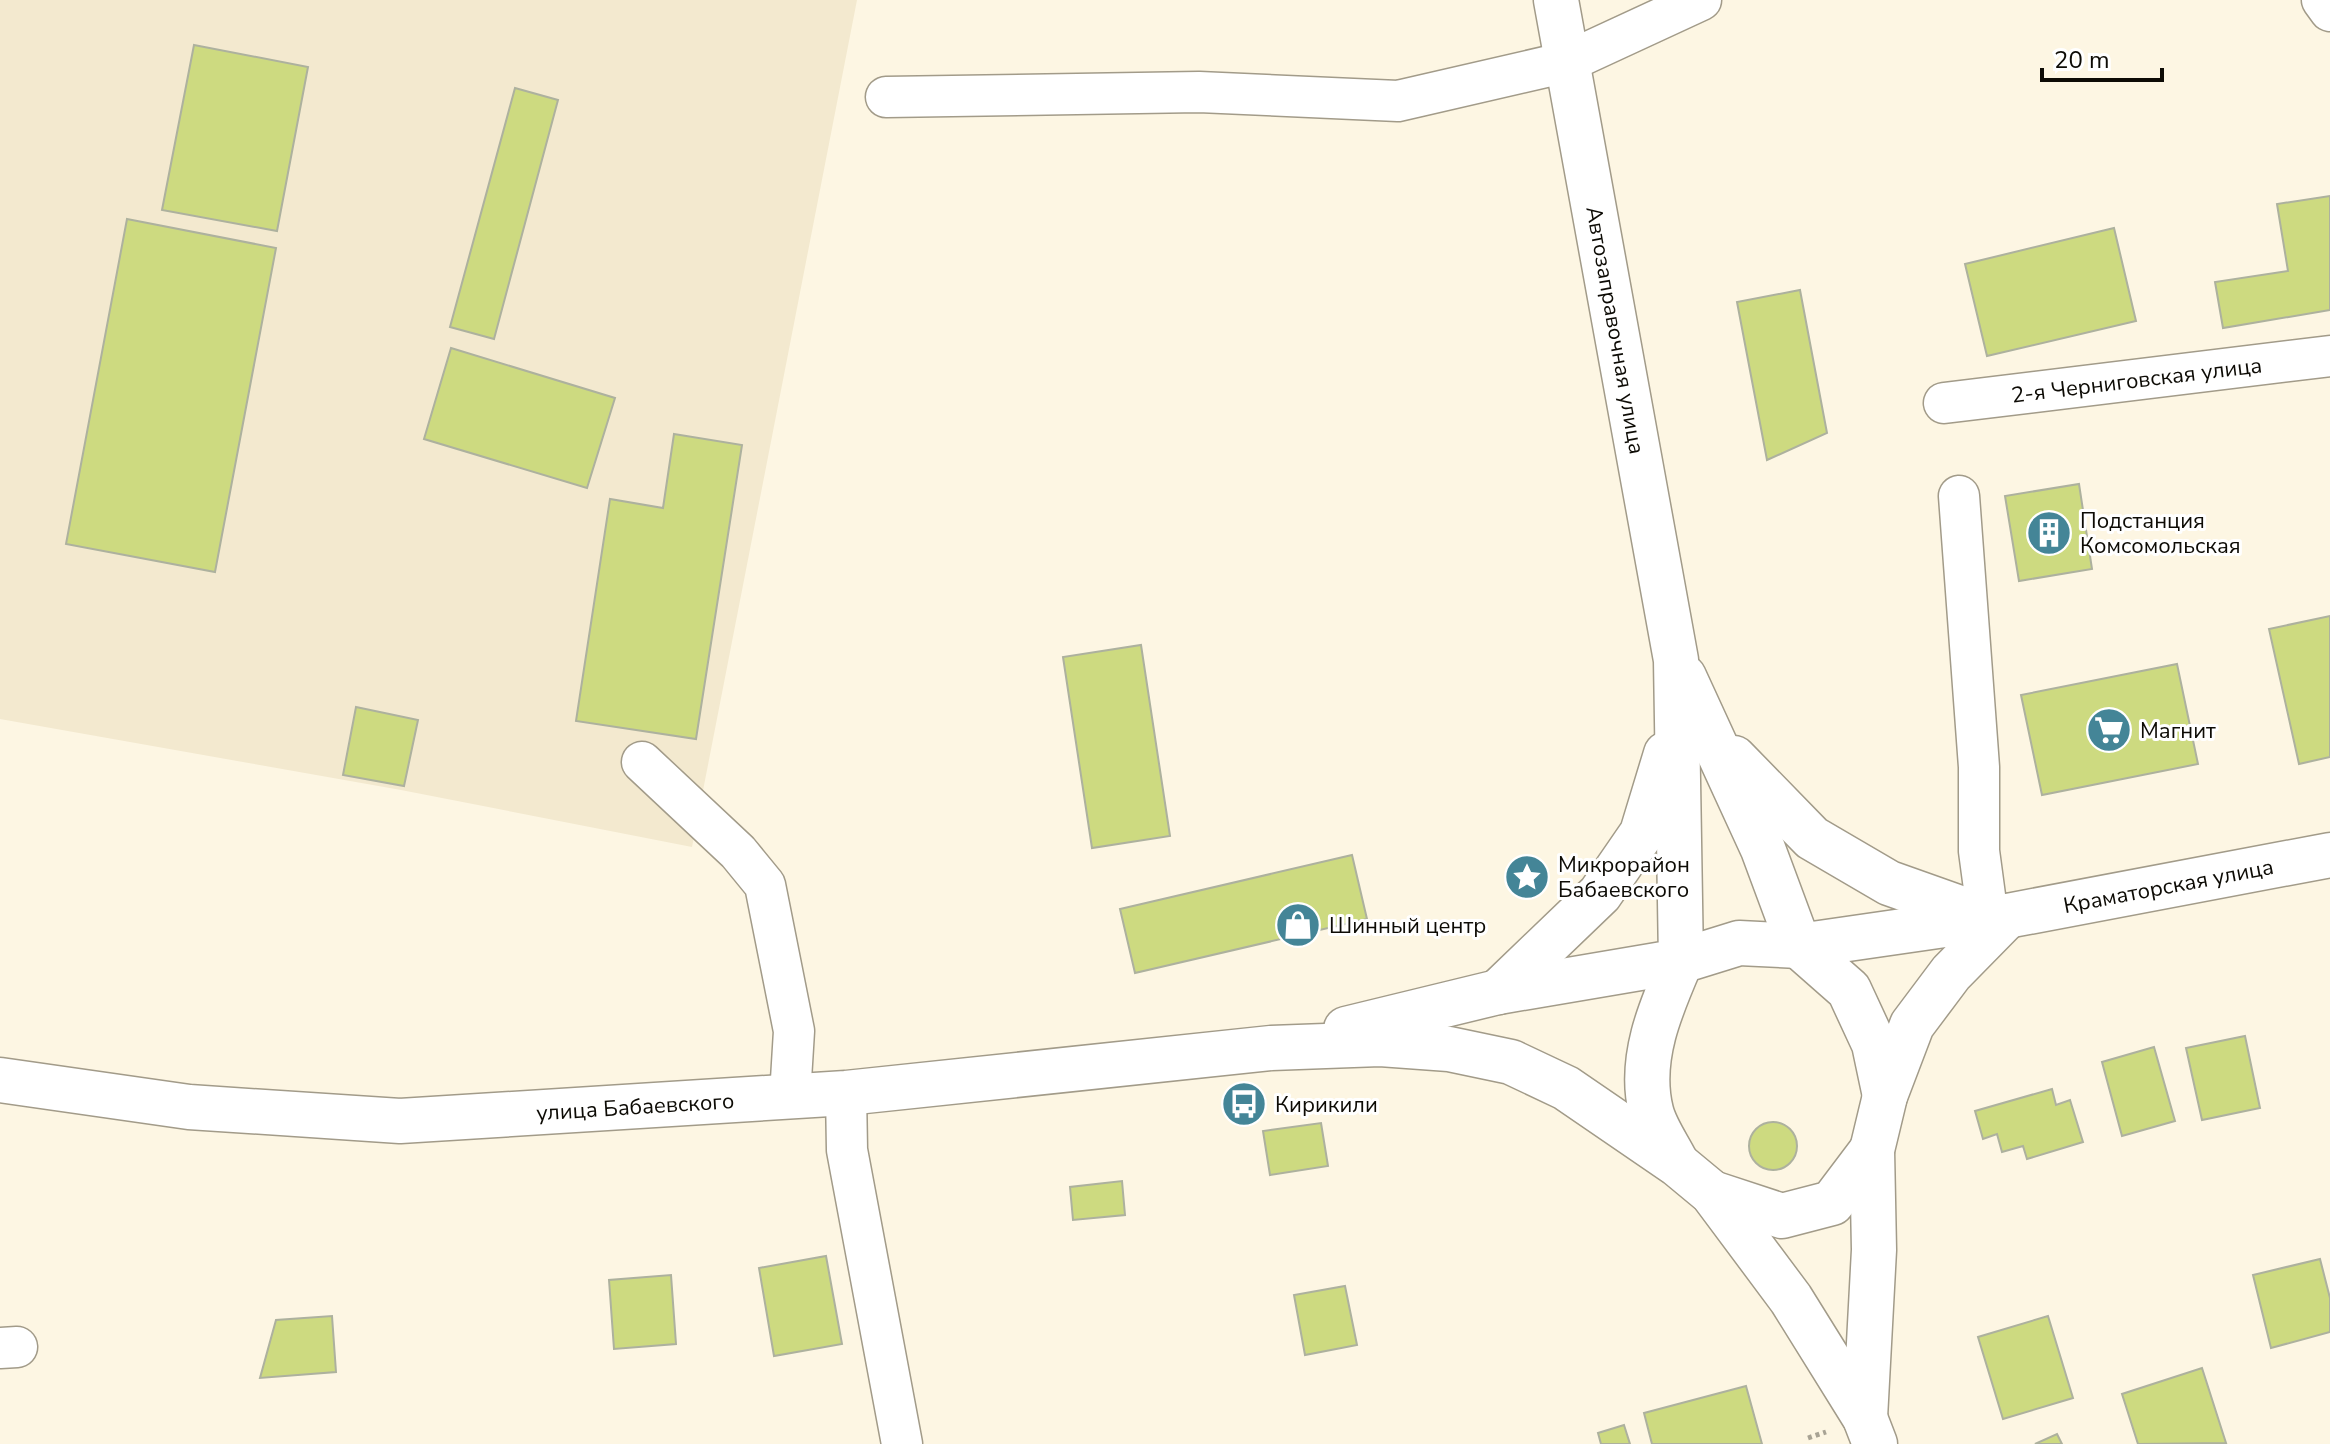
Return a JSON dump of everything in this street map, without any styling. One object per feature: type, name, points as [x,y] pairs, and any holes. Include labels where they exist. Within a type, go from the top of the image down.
[{"type":"main road","name":"Автозаправочная улица","points":[[1556,0],[1676,660],[1693,725],[1681,961]]},
{"type":"main road","points":[[1693,725],[1812,838],[1889,883],[1997,917],[1912,1025],[1885,1096],[1872,1150],[1874,1250],[1870,1431]]},
{"type":"main road","points":[[1693,725],[1763,849],[1799,946],[1849,990],[1874,1044],[1885,1096]]},
{"type":"main road","points":[[1498,992],[1600,894],[1642,833],[1693,725]]},
{"type":"main road","name":"Краматорская улица","points":[[1799,946],[1997,917],[2330,855]]},
{"type":"main road","points":[[1271,1048],[1498,992],[1681,961],[1739,943],[1799,946]]},
{"type":"main road","points":[[1677,1164],[1651,1112],[1647,1066],[1658,1015],[1681,961]]},
{"type":"main road","points":[[1271,1048],[1380,1044],[1449,1049],[1511,1062],[1566,1088],[1677,1164],[1712,1193],[1791,1299],[1870,1431]]},
{"type":"main road","name":"улица Бабаевского","points":[[0,1080],[189,1107],[400,1121],[846,1093],[1271,1048]]},
{"type":"main road","points":[[1712,1193],[1782,1216],[1832,1203],[1872,1150]]},
{"type":"street","points":[[886,97],[1199,92],[1398,101],[1567,62],[1701,0]]},
{"type":"street","points":[[2322,0],[2330,11]]},
{"type":"street","name":"2-я Черниговская улица","points":[[1944,403],[2330,356]]},
{"type":"street","points":[[1959,496],[1979,767],[1979,851],[1997,917]]},
{"type":"street","points":[[642,762],[738,852],[765,885],[794,1031],[790,1096]]},
{"type":"street","points":[[846,1093],[847,1150],[902,1444]]},
{"type":"shaded area","points":[[0,0],[857,0],[692,847],[401,790],[0,719]]},
{"type":"building","points":[[194,45],[308,67],[277,231],[162,210]]},
{"type":"building","points":[[515,88],[558,100],[494,339],[450,327]]},
{"type":"building","points":[[2330,196],[2330,310],[2223,328],[2215,282],[2288,271],[2277,204]]},
{"type":"building","points":[[127,219],[276,248],[215,572],[66,544]]},
{"type":"building","points":[[2114,228],[2136,321],[1987,356],[1965,264]]},
{"type":"building","points":[[1800,290],[1827,433],[1767,460],[1737,302]]},
{"type":"building","points":[[451,348],[615,398],[587,488],[424,439]]},
{"type":"building","points":[[674,434],[742,445],[696,739],[576,721],[610,499],[663,508]]},
{"type":"building","name":"Подстанция Комсомольская","points":[[2079,484],[2092,569],[2019,581],[2005,496]]},
{"type":"building","points":[[2330,616],[2330,757],[2299,764],[2269,629]]},
{"type":"building","points":[[1141,645],[1170,836],[1092,848],[1063,657]]},
{"type":"building","name":"Магнит","points":[[2177,664],[2198,764],[2042,795],[2021,695]]},
{"type":"building","points":[[356,707],[418,720],[404,786],[343,775]]},
{"type":"building","points":[[1352,855],[1367,919],[1135,973],[1120,909]]},
{"type":"building","points":[[2245,1036],[2260,1108],[2202,1120],[2186,1048]]},
{"type":"building","points":[[2154,1047],[2175,1121],[2122,1136],[2102,1062]]},
{"type":"building","points":[[2052,1089],[2056,1105],[2070,1100],[2083,1142],[2027,1159],[2023,1146],[2002,1152],[1997,1134],[1983,1139],[1975,1111]]},
{"type":"building","points":[[1773,1122],[1790,1129],[1797,1146],[1790,1163],[1773,1170],[1756,1163],[1749,1146],[1756,1129]]},
{"type":"building","points":[[1321,1123],[1328,1166],[1270,1175],[1263,1131]]},
{"type":"building","points":[[1122,1181],[1125,1215],[1073,1220],[1070,1187]]},
{"type":"building","points":[[826,1256],[842,1344],[774,1356],[759,1268]]},
{"type":"building","points":[[2320,1259],[2330,1298],[2330,1332],[2271,1348],[2253,1275]]},
{"type":"building","points":[[671,1275],[676,1344],[614,1349],[609,1280]]},
{"type":"building","points":[[1345,1286],[1357,1345],[1305,1355],[1294,1295]]},
{"type":"building","points":[[332,1316],[336,1372],[260,1378],[276,1320]]},
{"type":"building","points":[[2048,1316],[2073,1398],[2003,1419],[1978,1337]]},
{"type":"building","points":[[2202,1368],[2226,1443],[2138,1444],[2122,1394]]},
{"type":"building","points":[[1746,1386],[1762,1444],[1652,1444],[1644,1413]]},
{"type":"building","points":[[1624,1425],[1630,1444],[1601,1444],[1598,1433]]},
{"type":"building","points":[[2057,1434],[2062,1444],[2035,1444]]},
{"type":"place","name":"Подстанция Комсомольская","points":[[2049,533]]},
{"type":"place","name":"Магнит","points":[[2109,730]]},
{"type":"place","name":"Микрорайон Бабаевского","points":[[1527,877]]},
{"type":"place","name":"Шинный центр","points":[[1298,925]]},
{"type":"place","name":"Кирикили","points":[[1244,1104]]}]
